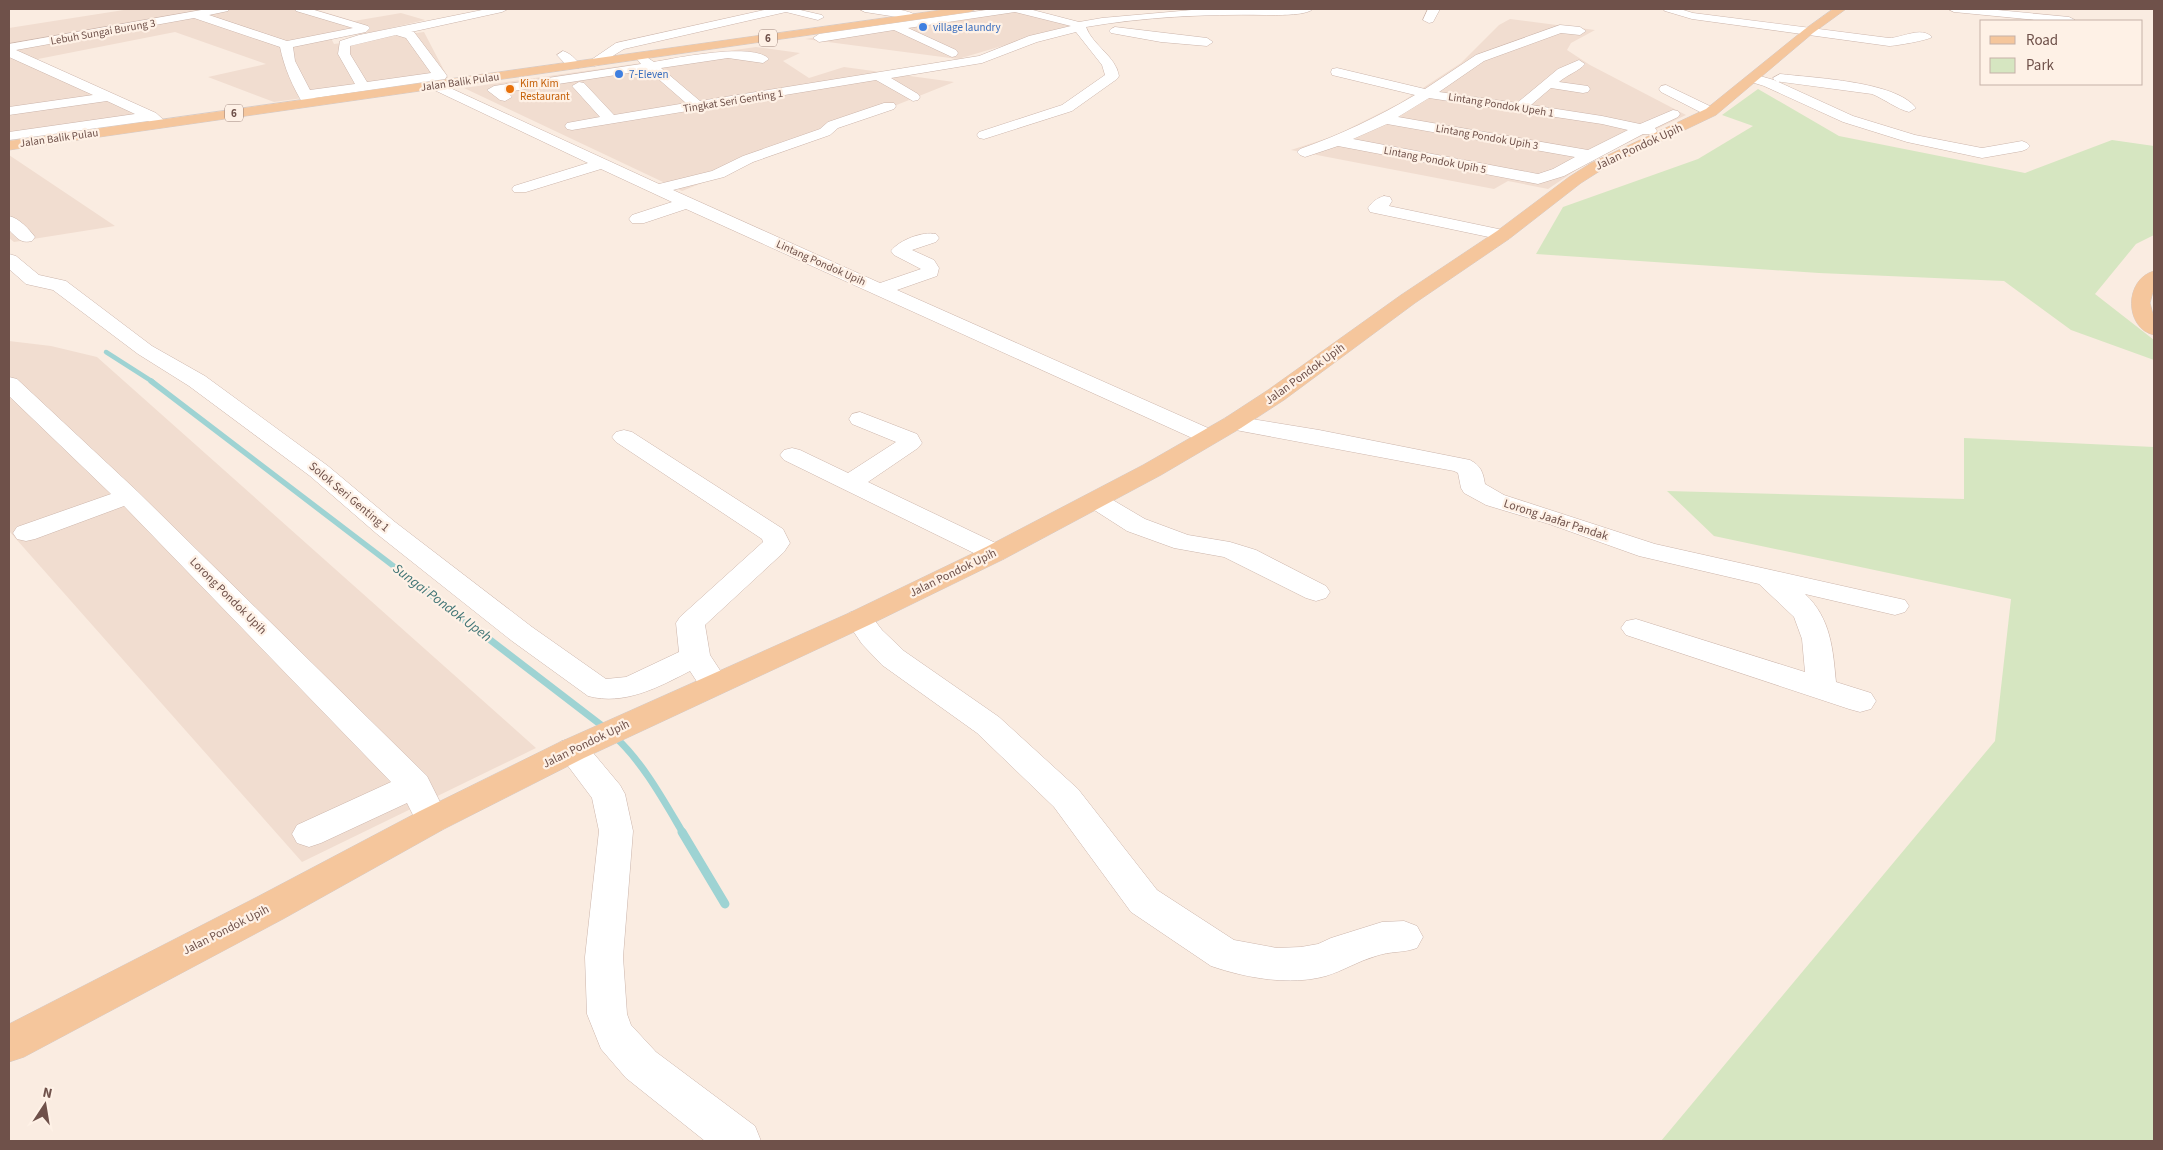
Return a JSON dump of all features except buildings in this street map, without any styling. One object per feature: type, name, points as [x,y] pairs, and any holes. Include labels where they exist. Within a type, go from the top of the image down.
[{"type":"main road","name":"6","points":[[820,34],[884,21],[970,9]]},
{"type":"main road","name":"Jalan Pondok Upih","points":[[9,1044],[270,908],[432,820],[597,738],[996,553],[1097,501],[1233,423],[1276,395],[1408,299],[1503,235],[1575,180],[1597,166],[1666,135],[1711,112],[1810,31],[1840,9]]},
{"type":"main road","name":"Jalan Balik Pulau","points":[[9,154],[155,120],[406,85],[439,87],[583,64],[644,60],[695,48],[820,34]]},
{"type":"main road","points":[[2154,277],[2142,292],[2140,309],[2148,325],[2154,329]]},
{"type":"street","points":[[178,9],[286,45],[364,29],[300,9]]},
{"type":"street","name":"Lebuh Sungai Burung 3","points":[[9,48],[224,9]]},
{"type":"street","points":[[364,88],[344,54],[344,44],[359,39],[400,32],[502,9]]},
{"type":"street","points":[[865,9],[914,17]]},
{"type":"street","points":[[563,55],[583,64],[626,44],[787,10],[818,16],[811,23],[820,34],[895,27],[1015,9],[1079,26],[1161,38],[1207,42]]},
{"type":"street","points":[[1277,12],[1307,9]]},
{"type":"street","points":[[1429,20],[1434,9]]},
{"type":"street","points":[[1669,9],[1692,16],[1893,42],[1909,37],[1926,37]]},
{"type":"street","points":[[1954,9],[2069,20]]},
{"type":"street","points":[[1096,10],[1127,19]]},
{"type":"street","name":"Tingkat Seri Genting 1","points":[[547,137],[580,131],[572,126],[894,75],[982,59],[1032,39],[1079,26],[1127,19],[1232,10],[1277,12]]},
{"type":"street","points":[[1277,12],[1297,18],[1305,23]]},
{"type":"street","points":[[884,21],[952,53]]},
{"type":"street","points":[[984,136],[1020,122],[1067,108],[1112,76],[1110,67],[1081,34],[1079,26]]},
{"type":"street","points":[[1305,152],[1337,141],[1385,119],[1427,94],[1473,61],[1560,29],[1580,31]]},
{"type":"street","points":[[286,45],[289,61],[307,99],[364,88],[406,85],[440,76],[410,35],[400,32]]},
{"type":"street","points":[[9,52],[155,120]]},
{"type":"street","points":[[505,97],[494,90],[644,60],[728,54],[763,59]]},
{"type":"street","points":[[644,60],[698,106]]},
{"type":"street","points":[[9,69],[36,64]]},
{"type":"street","points":[[1518,109],[1564,72],[1579,64]]},
{"type":"street","name":"Lintang Pondok Upeh 1","points":[[1337,72],[1427,94],[1595,119],[1666,135]]},
{"type":"street","points":[[1755,76],[1875,90],[1892,97],[1909,108]]},
{"type":"street","points":[[1755,76],[1848,119],[1912,140],[1982,153],[2022,146]]},
{"type":"street","points":[[880,77],[913,97]]},
{"type":"street","points":[[763,80],[780,93]]},
{"type":"street","points":[[1548,84],[1582,89]]},
{"type":"street","points":[[579,86],[611,120]]},
{"type":"street","name":"Lintang Pondok Upih","points":[[439,87],[687,203],[1209,437]]},
{"type":"street","points":[[1666,89],[1711,112]]},
{"type":"street","points":[[9,110],[107,97]]},
{"type":"street","points":[[658,189],[718,174],[748,159],[825,132],[833,125],[889,106]]},
{"type":"street","points":[[1589,155],[1673,114]]},
{"type":"street","name":"Lintang Pondok Upih 3","points":[[1385,119],[1589,155]]},
{"type":"street","points":[[9,136],[155,120]]},
{"type":"street","name":"Lintang Pondok Upih 5","points":[[1337,141],[1532,179],[1548,177],[1589,155]]},
{"type":"street","points":[[520,189],[603,163]]},
{"type":"street","points":[[1384,201],[1376,208],[1503,235]]},
{"type":"street","points":[[638,219],[687,203]]},
{"type":"street","points":[[9,221],[26,237]]},
{"type":"street","points":[[880,289],[930,272],[927,264],[900,251],[903,247],[930,238]]},
{"type":"street","name":"Solok Seri Genting 1","points":[[9,260],[34,280],[59,285],[145,350],[197,381],[319,471],[386,528],[522,634],[599,689],[627,688],[695,656]]},
{"type":"street","name":"Lorong Pondok Upih","points":[[9,384],[128,496],[415,785],[432,820]]},
{"type":"street","points":[[851,482],[910,443],[909,439],[860,419]]},
{"type":"street","name":"Lorong Jaafar Pandak","points":[[1233,423],[1299,433],[1364,448],[1461,465],[1470,470],[1474,488],[1495,500],[1558,519],[1648,550],[1895,606]]},
{"type":"street","points":[[624,437],[774,535],[777,540],[775,546],[733,582],[690,624],[695,656],[714,684]]},
{"type":"street","points":[[792,455],[996,553]]},
{"type":"street","points":[[26,533],[128,496]]},
{"type":"street","points":[[1097,501],[1136,525],[1183,542],[1222,548],[1246,556],[1316,592]]},
{"type":"street","points":[[1764,575],[1798,601],[1812,624],[1817,634],[1821,688]]},
{"type":"street","points":[[859,618],[872,637],[893,658],[988,725],[1066,798],[1144,901],[1225,955],[1277,964],[1301,963],[1324,960],[1344,949],[1382,938],[1404,937]]},
{"type":"street","points":[[1636,628],[1860,701]]},
{"type":"street","points":[[597,738],[616,831],[604,957],[607,1014],[615,1036],[641,1065],[739,1141]]},
{"type":"street","points":[[309,834],[415,785]]},
{"type":"shaded area","points":[[130,9],[314,9],[354,21],[401,13],[425,20],[373,32],[331,38],[334,44],[424,32],[448,78],[274,102],[208,77],[266,64],[175,32],[33,60],[150,111],[126,118],[9,134],[9,28]]},
{"type":"shaded area","points":[[1008,9],[1073,25],[958,59],[805,39]]},
{"type":"shaded area","points":[[1510,19],[1595,30],[1571,43],[1567,50],[1590,65],[1686,115],[1591,160],[1548,189],[1508,181],[1494,189],[1291,150],[1334,136],[1400,103],[1461,63],[1499,25]]},
{"type":"shaded area","points":[[756,47],[800,53],[783,61],[809,78],[844,67],[954,82],[682,191],[464,88]]},
{"type":"shaded area","points":[[9,155],[115,226],[14,242],[9,238]]},
{"type":"shaded area","points":[[9,341],[51,346],[97,357],[536,748],[302,862],[9,531]]},
{"type":"green space","points":[[1758,89],[1839,136],[2025,173],[2112,140],[2154,146],[2154,235],[2136,244],[2095,294],[2154,340],[2154,360],[2071,330],[2004,281],[1819,273],[1536,254],[1563,207],[1698,159],[1753,126],[1722,115]]},
{"type":"green space","points":[[1964,438],[2154,447],[2154,1141],[1661,1141],[1995,741],[2011,599],[1714,536],[1667,491],[1964,499]]},
{"type":"waterway","name":"Sungai Pondok Upeh","points":[[106,352],[153,382]]},
{"type":"waterway","name":"Sungai Pondok Upeh","points":[[151,381],[413,581]]},
{"type":"waterway","name":"Sungai Pondok Upeh","points":[[412,580],[605,728]]},
{"type":"waterway","name":"Sungai Pondok Upeh","points":[[615,737],[643,769],[683,833]]},
{"type":"waterway","name":"Sungai Pondok Upeh","points":[[682,832],[725,904]]},
{"type":"place","name":"village laundry","points":[[923,27]]},
{"type":"place","name":"7-Eleven","points":[[619,74]]},
{"type":"place","name":"Kim Kim Restaurant","points":[[510,89]]}]
